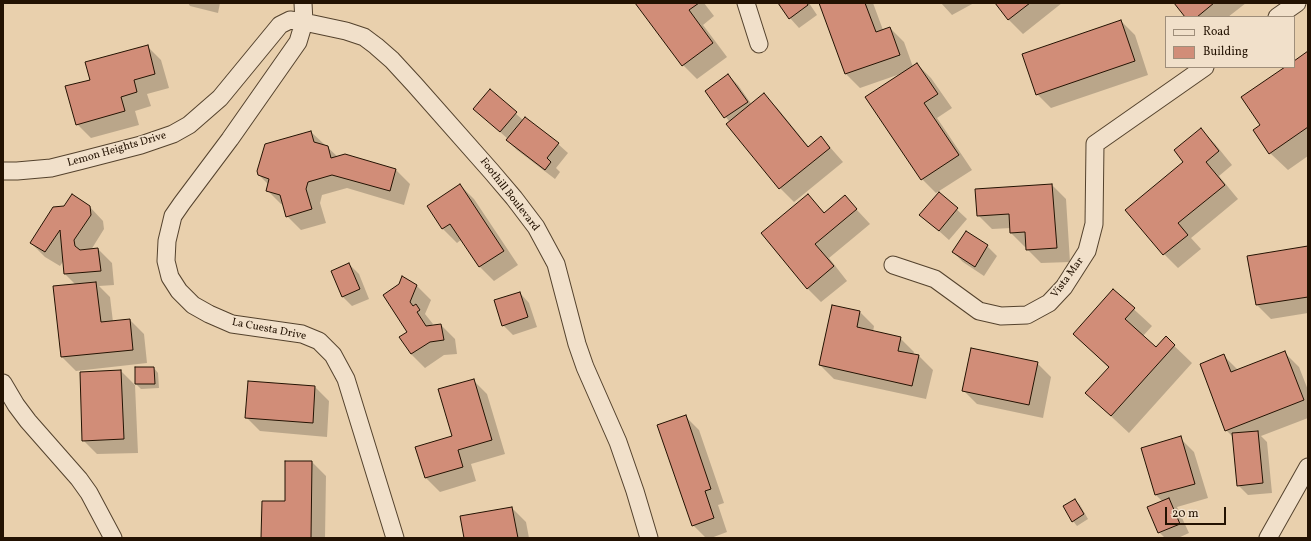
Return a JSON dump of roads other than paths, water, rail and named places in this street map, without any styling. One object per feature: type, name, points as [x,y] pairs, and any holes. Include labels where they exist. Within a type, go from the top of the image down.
[{"type":"street","name":"La Cuesta Drive","points":[[303,3],[304,22],[298,42],[230,139],[173,216],[167,241],[166,261],[170,277],[179,291],[193,305],[209,314],[232,324],[302,334],[319,341],[334,354],[346,379],[395,538]]},
{"type":"street","points":[[746,3],[759,44]]},
{"type":"street","points":[[1278,16],[1297,3]]},
{"type":"street","name":"Lemon Heights Drive","points":[[3,171],[51,168],[141,145],[173,134],[189,125],[220,98],[280,25],[290,20],[304,22]]},
{"type":"street","name":"Foothill Boulevard","points":[[304,22],[346,31],[364,37],[392,60],[491,171],[536,227],[556,264],[577,344],[585,367],[618,442],[649,538]]},
{"type":"street","name":"Vista Mar","points":[[893,265],[935,279],[979,311],[1001,316],[1027,315],[1049,303],[1064,287],[1087,251],[1094,224],[1095,144],[1204,68]]},
{"type":"street","points":[[3,384],[28,421],[79,479],[89,493],[113,538]]},
{"type":"street","points":[[1268,538],[1308,467]]}]
